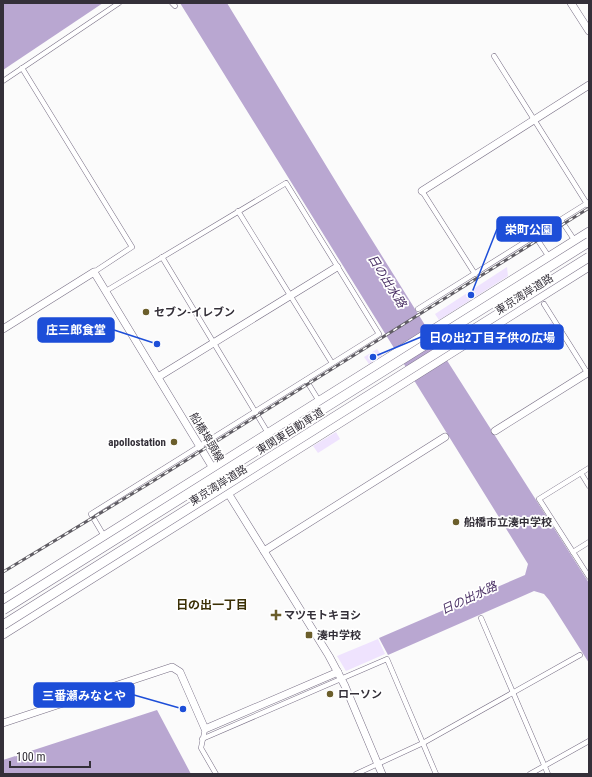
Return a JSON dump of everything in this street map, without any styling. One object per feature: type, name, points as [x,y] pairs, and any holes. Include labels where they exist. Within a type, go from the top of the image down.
[{"type":"highway","name":"東京湾岸道路","points":[[3,600],[589,232]]},
{"type":"highway","name":"東関東自動車道","points":[[3,610],[589,242]]},
{"type":"highway","name":"東関東自動車道","points":[[3,625],[589,257]]},
{"type":"highway","name":"東京湾岸道路","points":[[3,634],[284,459],[589,266]]},
{"type":"street","points":[[3,81],[119,3]]},
{"type":"street","points":[[575,4],[589,31]]},
{"type":"street","points":[[418,309],[588,204],[494,56]]},
{"type":"street","points":[[3,329],[132,248],[22,68]]},
{"type":"street","points":[[475,274],[422,191],[589,85]]},
{"type":"street","points":[[104,536],[91,514],[379,334],[286,183],[106,291]]},
{"type":"street","points":[[238,211],[332,363]]},
{"type":"street","points":[[561,220],[574,241]]},
{"type":"street","points":[[535,236],[549,258]]},
{"type":"street","points":[[162,257],[268,433]]},
{"type":"street","points":[[158,377],[337,267]]},
{"type":"street","name":"船橋埠頭線","points":[[94,272],[340,675],[382,774]]},
{"type":"street","points":[[495,431],[588,373],[544,304]]},
{"type":"street","points":[[306,380],[319,401]]},
{"type":"street","points":[[264,551],[445,437]]},
{"type":"street","points":[[589,468],[539,499],[589,577]]},
{"type":"street","points":[[581,473],[589,486]]},
{"type":"street","points":[[573,552],[589,542]]},
{"type":"street","points":[[481,618],[548,774]]},
{"type":"street","points":[[356,774],[423,744],[580,655]]},
{"type":"street","points":[[205,729],[340,675],[387,659],[436,774]]},
{"type":"street","points":[[3,722],[172,667],[180,672],[205,729],[201,748],[216,774]]},
{"type":"street","points":[[202,739],[340,675]]},
{"type":"street","points":[[530,774],[589,740]]},
{"type":"shaded area","points":[[507,267],[508,276],[439,320],[435,314]]},
{"type":"shaded area","points":[[552,322],[558,332],[536,345],[531,336]]},
{"type":"shaded area","points":[[377,349],[382,356],[369,364],[364,357]]},
{"type":"shaded area","points":[[336,432],[340,439],[318,453],[313,446]]},
{"type":"shaded area","points":[[378,639],[385,654],[346,671],[337,656]]},
{"type":"water","points":[[3,3],[103,3],[3,70]]},
{"type":"water","name":"日の出水路","points":[[180,3],[227,3],[448,362],[589,583],[589,663],[549,600],[544,594],[534,591],[388,655],[379,638],[525,575],[528,564]]},
{"type":"water","points":[[157,710],[191,774],[3,774],[3,760]]},
{"type":"railway","points":[[3,572],[150,483],[589,208]]},
{"type":"place","name":"栄町公園","points":[[471,295]]},
{"type":"place","name":"セブン-イレブン","points":[[146,312]]},
{"type":"place","name":"庄三郎食堂","points":[[157,344]]},
{"type":"place","name":"日の出2丁目子供の広場","points":[[373,357]]},
{"type":"place","name":"apollostation","points":[[174,442]]},
{"type":"place","name":"船橋市立湊中学校","points":[[456,522]]},
{"type":"place","name":"マツモトキヨシ","points":[[276,615]]},
{"type":"place","name":"湊中学校","points":[[309,635]]},
{"type":"place","name":"ローソン","points":[[330,694]]},
{"type":"place","name":"三番瀬みなとや","points":[[183,709]]},
{"type":"district","name":"日の出一丁目","points":[[212,605]]}]
